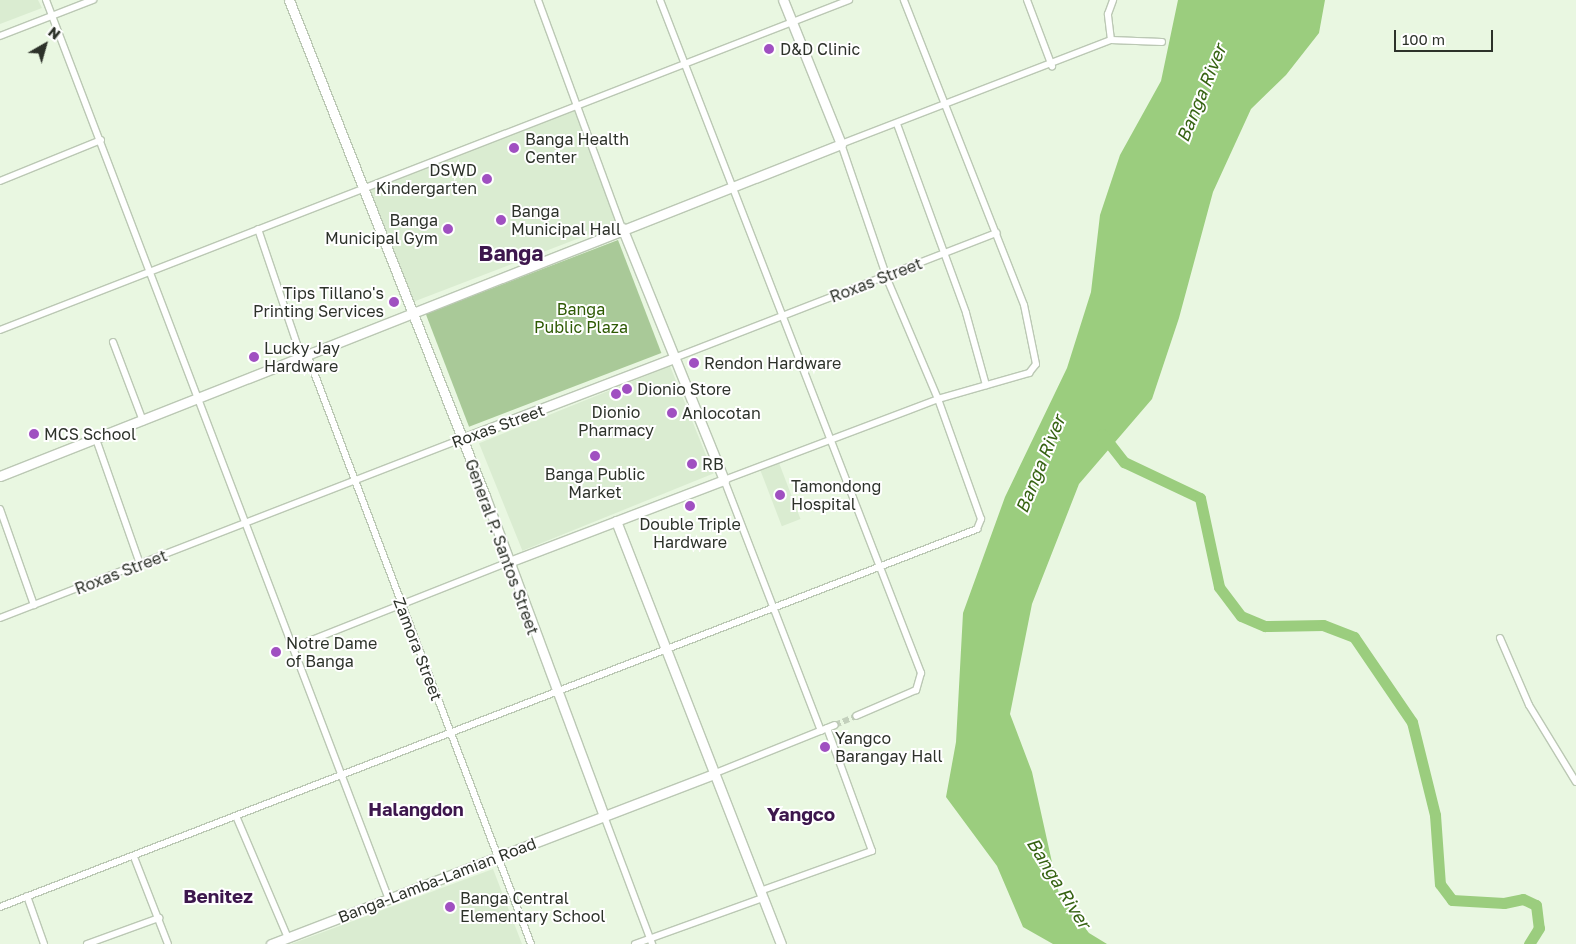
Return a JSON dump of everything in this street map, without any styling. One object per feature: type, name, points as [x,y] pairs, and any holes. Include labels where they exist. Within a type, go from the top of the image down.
[{"type":"main road","name":"General P. Santos Street","points":[[289,0],[414,314],[508,562],[554,690],[604,816]]},
{"type":"main road","points":[[0,476],[304,355],[414,314],[622,228],[732,190],[841,144],[782,0]]},
{"type":"main road","points":[[508,562],[724,480],[622,228]]},
{"type":"main road","name":"Roxas Street","points":[[462,439],[674,358]]},
{"type":"main road","points":[[616,522],[781,944]]},
{"type":"main road","name":"Banga-Lamba-Lamian Road","points":[[271,944],[388,897],[498,857],[713,774]]},
{"type":"street","points":[[46,0],[200,398],[246,524],[344,772],[388,897]]},
{"type":"street","points":[[0,36],[93,0]]},
{"type":"street","points":[[538,0],[579,104],[622,228]]},
{"type":"street","points":[[660,0],[922,678],[910,693],[856,716]]},
{"type":"street","points":[[0,330],[683,62],[849,0]]},
{"type":"street","points":[[635,944],[651,941],[761,894],[872,851],[724,480],[938,399],[1032,371],[1037,360],[1024,305],[949,106],[904,0]]},
{"type":"street","points":[[1027,0],[1052,66]]},
{"type":"street","points":[[1111,40],[1108,14],[1114,0]]},
{"type":"street","points":[[0,907],[134,857],[554,690],[970,534],[981,524],[938,399],[887,275],[841,144],[949,106],[1052,66],[1111,40],[1162,42]]},
{"type":"street","points":[[897,124],[945,254],[986,385]]},
{"type":"street","points":[[0,181],[101,140]]},
{"type":"street","name":"Zamora Street","points":[[258,229],[304,355],[354,480],[531,944]]},
{"type":"street","name":"Roxas Street","points":[[674,358],[997,233]]},
{"type":"street","points":[[113,342],[142,420]]},
{"type":"street","points":[[96,439],[140,564]]},
{"type":"street","name":"Roxas Street","points":[[0,618],[462,439]]},
{"type":"street","points":[[0,509],[34,605]]},
{"type":"street","points":[[294,647],[401,607],[508,562]]},
{"type":"street","points":[[1500,638],[1529,705],[1576,782]]},
{"type":"street","points":[[713,774],[835,725]]},
{"type":"street","points":[[236,816],[288,938]]},
{"type":"street","points":[[604,816],[651,941]]},
{"type":"street","points":[[134,857],[168,944]]},
{"type":"street","points":[[27,896],[44,944]]},
{"type":"street","points":[[87,944],[159,918]]},
{"type":"shaded area","points":[[0,0],[38,0],[42,8],[0,24]]},
{"type":"shaded area","points":[[575,108],[619,223],[411,303],[367,188]]},
{"type":"shaded area","name":"Banga Public Market","points":[[670,366],[713,474],[522,551],[479,443]]},
{"type":"shaded area","name":"Tamondong Hospital","points":[[779,463],[801,519],[782,526],[760,470]]},
{"type":"shaded area","name":"Banga Central Elementary School","points":[[493,869],[522,944],[291,944]]},
{"type":"green space","name":"Banga Public Plaza","points":[[618,240],[661,353],[469,427],[426,314]]},
{"type":"water","name":"Banga River","points":[[1178,0],[1325,0],[1319,33],[1286,75],[1251,109],[1213,192],[1179,318],[1152,399],[1079,484],[1032,604],[1010,714],[1032,772],[1059,894],[1089,933],[1107,944],[1053,944],[1023,927],[997,866],[946,797],[956,742],[963,613],[1005,497],[1067,368],[1091,292],[1100,215],[1120,155],[1161,81]]},
{"type":"waterway","points":[[1102,434],[1124,462],[1200,498],[1219,587],[1241,616],[1265,626],[1323,625],[1354,637],[1412,722],[1435,815],[1440,884],[1452,900],[1504,903],[1523,899],[1536,905],[1539,928],[1529,944]]},
{"type":"tunnel","points":[[835,725],[856,716]]},
{"type":"place","name":"D&D Clinic","points":[[769,49]]},
{"type":"place","name":"Banga Health Center","points":[[514,148]]},
{"type":"place","name":"DSWD Kindergarten","points":[[487,179]]},
{"type":"place","name":"Banga Municipal Hall","points":[[501,220]]},
{"type":"place","name":"Banga Municipal Gym","points":[[448,229]]},
{"type":"place","name":"Tips Tillano's Printing Services","points":[[394,302]]},
{"type":"place","name":"Lucky Jay Hardware","points":[[254,357]]},
{"type":"place","name":"Rendon Hardware","points":[[694,363]]},
{"type":"place","name":"Dionio Store","points":[[627,389]]},
{"type":"place","name":"Dionio Pharmacy","points":[[616,394]]},
{"type":"place","name":"Anlocotan","points":[[672,413]]},
{"type":"place","name":"MCS School","points":[[34,434]]},
{"type":"place","name":"Banga Public Market","points":[[595,456]]},
{"type":"place","name":"RB","points":[[692,464]]},
{"type":"place","name":"Tamondong Hospital","points":[[780,495]]},
{"type":"place","name":"Double Triple Hardware","points":[[690,506]]},
{"type":"place","name":"Notre Dame of Banga","points":[[276,652]]},
{"type":"place","name":"Yangco Barangay Hall","points":[[825,747]]},
{"type":"place","name":"Banga Central Elementary School","points":[[450,907]]},
{"type":"district","name":"Banga","points":[[511,253]]},
{"type":"district","name":"Halangdon","points":[[416,809]]},
{"type":"district","name":"Yangco","points":[[801,814]]},
{"type":"district","name":"Benitez","points":[[218,896]]}]
